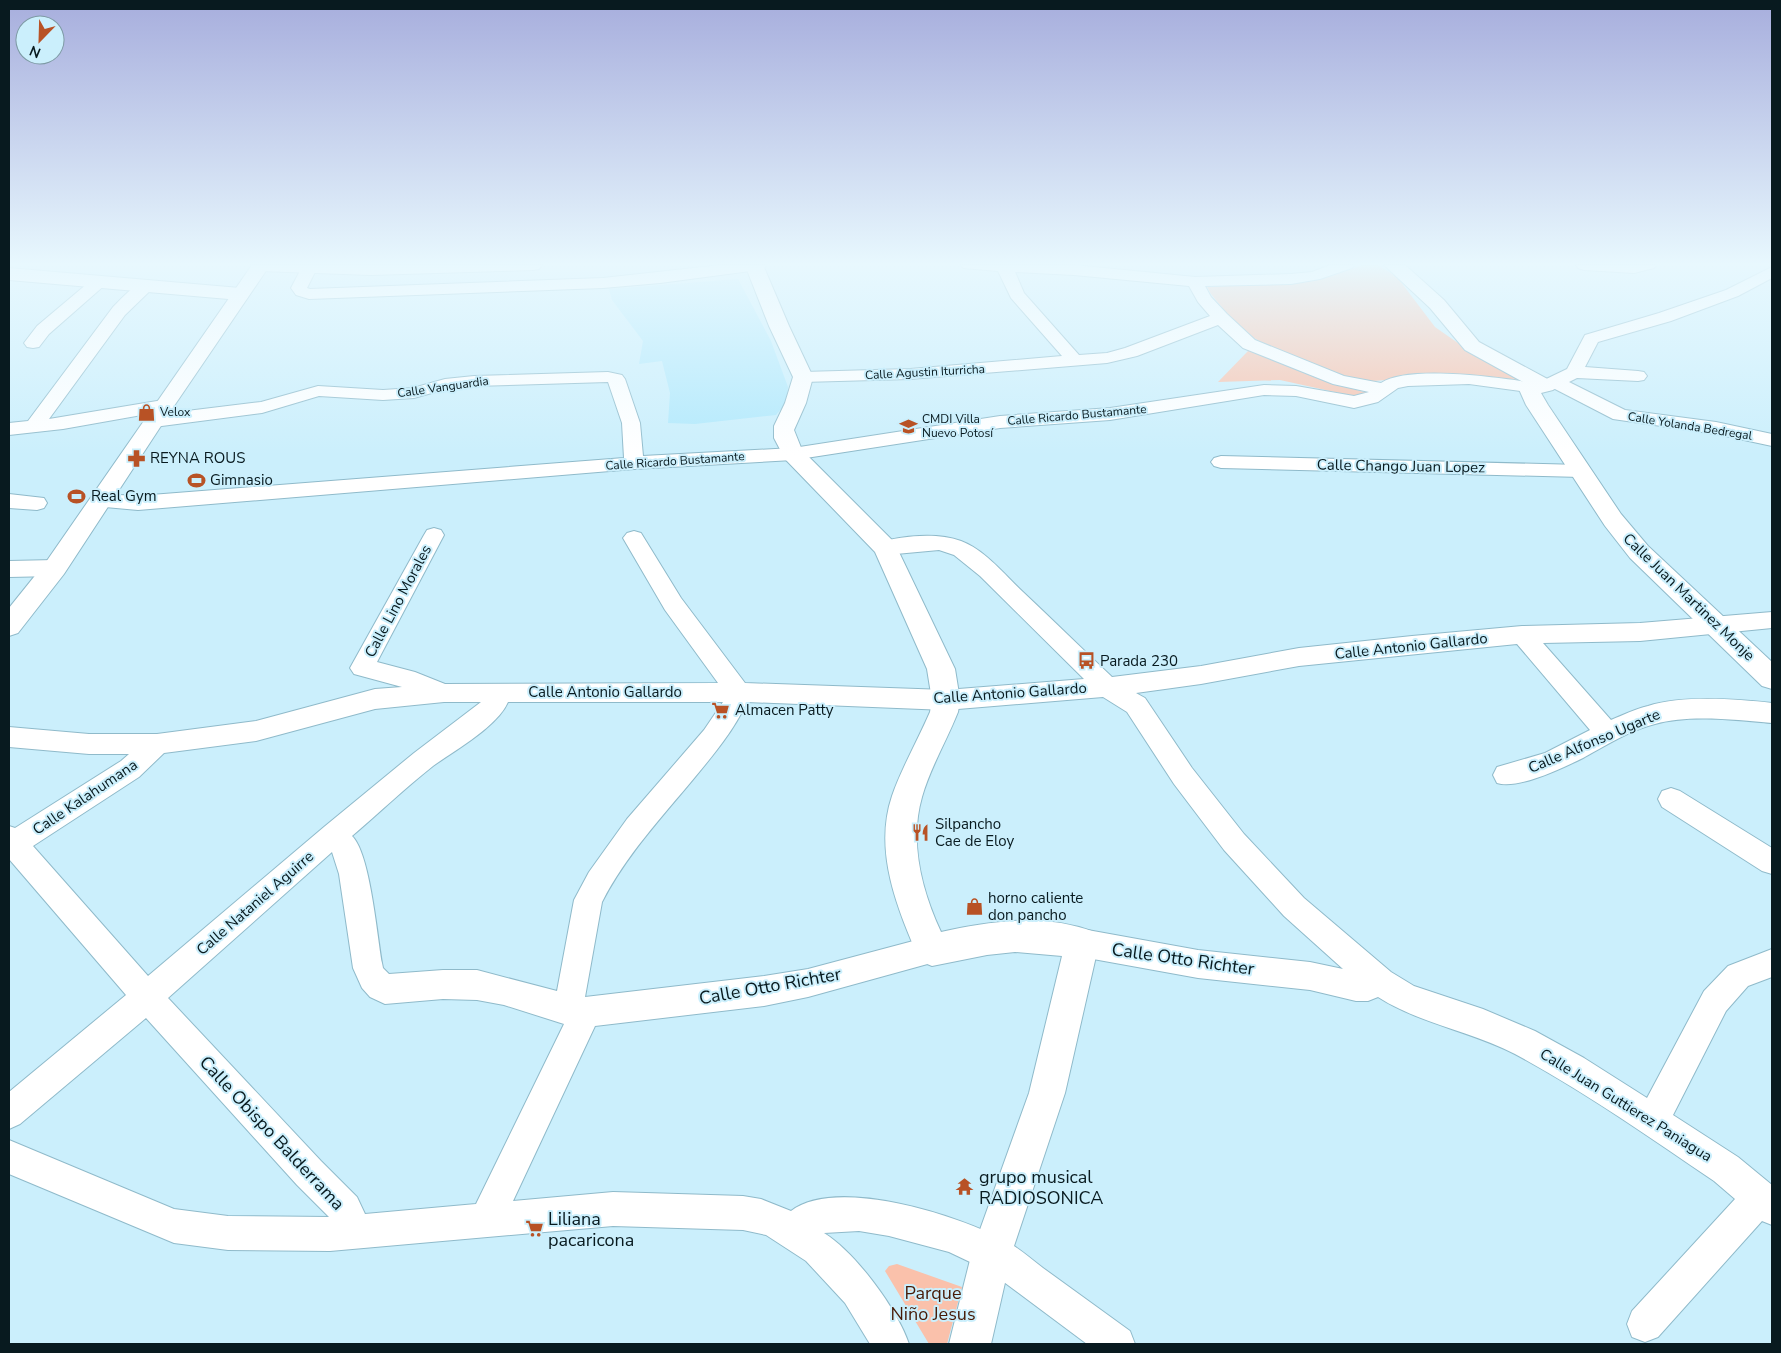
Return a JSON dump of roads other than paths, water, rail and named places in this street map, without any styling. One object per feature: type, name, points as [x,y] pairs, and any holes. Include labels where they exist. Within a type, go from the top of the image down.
[{"type":"street","points":[[33,344],[45,328]]},
{"type":"street","points":[[32,427],[106,328]]},
{"type":"street","points":[[9,626],[55,568],[216,328]]},
{"type":"street","points":[[780,328],[803,377],[794,407],[784,423],[783,435],[793,454],[885,548],[941,669],[946,700],[938,727],[907,799],[901,836],[903,862],[916,913],[932,950]]},
{"type":"street","points":[[1046,328],[1076,362]]},
{"type":"street","name":"Calle Agustin Iturricha","points":[[803,377],[910,374],[1076,362],[1107,358],[1132,352],[1194,328]]},
{"type":"street","points":[[1231,328],[1240,337],[1263,351],[1339,380],[1382,390]]},
{"type":"street","points":[[1457,328],[1472,346],[1543,385],[1574,372],[1638,376]]},
{"type":"street","points":[[1574,372],[1591,339],[1623,328]]},
{"type":"street","name":"Calle Vanguardia","points":[[9,429],[158,413],[262,407],[318,391],[389,395],[414,392],[445,384],[474,381],[601,377],[616,379],[631,423],[634,463]]},
{"type":"street","name":"Calle Ricardo Bustamante","points":[[101,501],[138,502],[634,463],[793,454],[1000,422],[1110,414],[1264,390],[1296,391],[1354,402],[1372,398],[1392,384],[1408,381],[1453,379],[1543,385]]},
{"type":"street","name":"Calle Yolanda Bedregal","points":[[1543,385],[1620,415],[1716,428],[1772,440]]},
{"type":"street","name":"Calle Juan Martinez Monje","points":[[1543,385],[1536,405],[1613,520],[1639,552],[1772,678]]},
{"type":"street","name":"Calle Chango Juan Lopez","points":[[1221,462],[1581,471]]},
{"type":"street","points":[[9,501],[37,503]]},
{"type":"street","name":"Calle Lino Morales","points":[[434,535],[362,668],[415,681],[444,694]]},
{"type":"street","points":[[486,1220],[577,1011],[588,900],[594,887],[621,846],[728,719],[738,692],[673,604],[634,538]]},
{"type":"street","name":"Calle Juan Guttierez Paniagua","points":[[885,548],[939,544],[962,550],[988,572],[1107,687],[1136,705],[1183,776],[1240,849],[1294,907],[1380,982],[1406,998],[1483,1024],[1524,1042],[1574,1069],[1726,1169],[1766,1203]]},
{"type":"street","points":[[9,570],[55,568]]},
{"type":"street","name":"Calle Antonio Gallardo","points":[[9,737],[89,744],[157,744],[256,732],[375,699],[444,694],[738,692],[946,700],[1107,687],[1200,675],[1299,657],[1522,635],[1640,632],[1772,620]]},
{"type":"street","points":[[1522,635],[1572,689],[1607,733]]},
{"type":"street","name":"Calle Nataniel Aguirre","points":[[9,1112],[147,997],[333,835],[424,760],[482,717],[495,704],[498,694]]},
{"type":"street","name":"Calle Alfonso Ugarte","points":[[1506,775],[1552,762],[1607,733],[1648,715],[1668,711],[1734,709],[1772,713]]},
{"type":"street","name":"Calle Kalahumana","points":[[10,843],[122,775],[157,744]]},
{"type":"street","points":[[1671,799],[1772,862]]},
{"type":"street","name":"Calle Otto Richter","points":[[333,835],[346,848],[353,874],[370,977],[385,989],[477,985],[577,1011],[764,991],[808,983],[932,950],[985,939],[1019,937],[1042,937],[1198,964],[1310,976],[1356,986],[1368,986],[1380,982]]},
{"type":"street","name":"Calle Obispo Balderrama","points":[[10,843],[147,997],[345,1210],[351,1221],[353,1231]]},
{"type":"street","points":[[970,1344],[992,1252],[1047,1093],[1082,943]]},
{"type":"street","points":[[1653,1120],[1715,1000],[1738,976],[1772,963]]},
{"type":"street","points":[[9,1157],[174,1226],[228,1233],[330,1234],[612,1209],[743,1213],[761,1216],[793,1231],[818,1249],[858,1290],[891,1344]]},
{"type":"street","points":[[1644,1324],[1766,1203]]},
{"type":"street","points":[[793,1231],[802,1221],[814,1217],[831,1214],[861,1214],[903,1221],[944,1232],[992,1252],[1117,1344]]},
{"type":"place","name":"Velox","points":[[146,412]]},
{"type":"place","name":"CMDI Villa Nuevo Potosí","points":[[908,426]]},
{"type":"place","name":"REYNA ROUS","points":[[136,458]]},
{"type":"place","name":"Gimnasio","points":[[196,480]]},
{"type":"place","name":"Real Gym","points":[[77,496]]},
{"type":"place","name":"Parada 230","points":[[1086,661]]},
{"type":"place","name":"Almacen Patty","points":[[721,710]]},
{"type":"place","name":"Silpancho Cae de Eloy","points":[[921,833]]},
{"type":"place","name":"horno caliente don pancho","points":[[974,907]]},
{"type":"place","name":"grupo musical RADIOSONICA","points":[[965,1187]]},
{"type":"place","name":"Liliana pacaricona","points":[[534,1229]]},
{"type":"park label","name":"Parque Niño Jesus","points":[[933,1304]]}]
